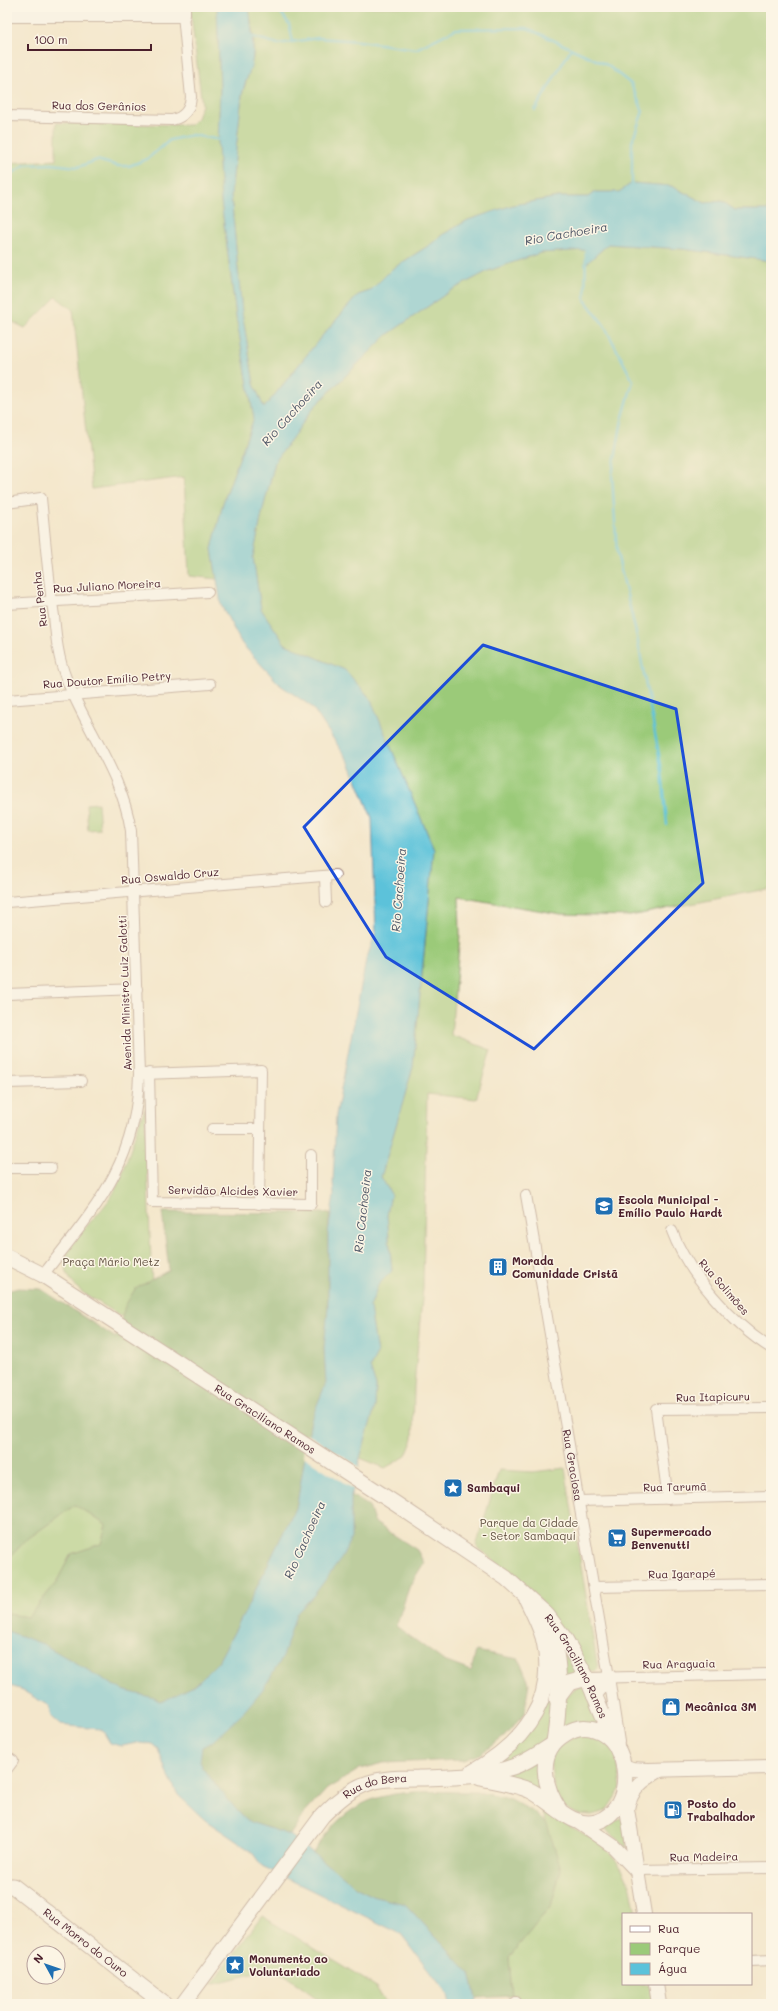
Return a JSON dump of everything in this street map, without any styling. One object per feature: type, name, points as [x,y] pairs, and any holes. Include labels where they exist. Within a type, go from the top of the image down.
[{"type":"main road","points":[[7,15],[183,11]]},
{"type":"main road","name":"Rua Graciliano Ramos","points":[[7,1257],[43,1276],[491,1566],[523,1595],[538,1606],[555,1626],[574,1653],[587,1678],[621,1759]]},
{"type":"main road","points":[[465,1776],[485,1765],[517,1740],[532,1721],[542,1698],[546,1672],[546,1654],[543,1637],[523,1595]]},
{"type":"main road","name":"Rua Graciliano Ramos","points":[[523,1595],[540,1616],[553,1639],[556,1654],[557,1699],[553,1743]]},
{"type":"main road","points":[[594,1695],[609,1677]]},
{"type":"main road","points":[[557,1699],[569,1683],[587,1678]]},
{"type":"main road","points":[[610,1813],[616,1806],[625,1788],[626,1775],[621,1759],[604,1734],[596,1729],[586,1727],[568,1732],[553,1743],[546,1759],[546,1777],[549,1793],[560,1811],[613,1846],[636,1870]]},
{"type":"main road","name":"Rua do Bera","points":[[185,2000],[305,1839],[332,1806],[355,1789],[370,1782],[390,1779],[465,1776],[509,1768],[528,1760],[553,1743]]},
{"type":"main road","points":[[621,1759],[640,1770],[771,1767]]},
{"type":"main road","points":[[577,1821],[588,1823],[596,1822],[628,1803],[639,1784],[660,1770]]},
{"type":"main road","name":"Rua do Bera","points":[[465,1776],[506,1783],[530,1790],[560,1811]]},
{"type":"main road","points":[[628,1803],[636,1870],[644,1913]]},
{"type":"main road","name":"Rua Morro do Ouro","points":[[9,1884],[166,2004],[185,2000]]},
{"type":"main road","points":[[656,1985],[659,2004]]},
{"type":"street","name":"Rua dos Gerânios","points":[[7,116],[172,120],[183,115],[188,111],[191,97],[183,11]]},
{"type":"street","name":"Rua Penha","points":[[7,503],[41,498],[60,661],[73,695]]},
{"type":"street","name":"Rua Juliano Moreira","points":[[7,604],[208,592]]},
{"type":"street","name":"Rua Doutor Emílio Petry","points":[[7,700],[210,684]]},
{"type":"street","name":"Avenida Ministro Luiz Galotti","points":[[43,1276],[94,1210],[117,1172],[131,1135],[144,1074],[137,989],[131,831],[126,806],[115,778],[73,695]]},
{"type":"street","name":"Rua Oswaldo Cruz","points":[[7,902],[330,875],[326,902]]},
{"type":"street","points":[[7,994],[137,989]]},
{"type":"street","points":[[144,1074],[260,1070],[259,1204]]},
{"type":"street","name":"Servidão Alcides Xavier","points":[[144,1074],[152,1202],[311,1204],[311,1155]]},
{"type":"street","points":[[7,1083],[81,1081]]},
{"type":"street","points":[[212,1129],[260,1129]]},
{"type":"street","points":[[7,1168],[51,1168]]},
{"type":"street","name":"Rua Graciosa","points":[[526,1195],[594,1587],[621,1759]]},
{"type":"street","name":"Rua Solimões","points":[[672,1231],[678,1247],[695,1272],[738,1321],[771,1348]]},
{"type":"street","name":"Rua Itapicuru","points":[[668,1499],[656,1409],[771,1408]]},
{"type":"street","name":"Rua Tarumã","points":[[579,1501],[771,1496]]},
{"type":"street","name":"Rua Igarapé","points":[[594,1587],[771,1584]]},
{"type":"street","name":"Rua Araguaia","points":[[587,1678],[771,1674]]},
{"type":"street","points":[[7,1757],[13,1761],[7,1769]]},
{"type":"street","name":"Rua Madeira","points":[[636,1870],[771,1868]]},
{"type":"street","points":[[752,1960],[771,1960]]},
{"type":"highlighted area","points":[[483,645],[676,709],[703,883],[534,1049],[386,957],[304,827]]},
{"type":"green space","points":[[190,7],[217,7],[220,89],[218,144],[221,201],[236,316],[254,418],[223,503],[212,549],[217,579],[189,576],[184,477],[92,489],[73,310],[56,297],[25,328],[7,319],[7,163],[56,160],[56,123],[190,125],[197,118],[202,105]]},
{"type":"green space","points":[[249,7],[771,7],[771,210],[735,210],[722,201],[705,203],[671,186],[632,183],[619,192],[595,192],[588,197],[558,197],[513,205],[468,220],[442,235],[431,244],[392,269],[370,291],[358,295],[322,336],[264,408],[254,384],[242,312],[231,195],[242,95],[253,58],[254,42]]},
{"type":"green space","points":[[608,244],[682,249],[771,261],[771,888],[630,916],[561,914],[459,897],[460,935],[451,1035],[491,1050],[476,1099],[427,1094],[423,1288],[414,1387],[413,1439],[406,1456],[385,1468],[360,1458],[375,1407],[376,1386],[370,1367],[377,1354],[370,1307],[378,1285],[392,1271],[387,1215],[391,1194],[381,1177],[413,1067],[434,849],[370,698],[345,670],[285,644],[261,609],[253,557],[275,462],[314,407],[387,335],[450,291],[488,271],[540,253],[586,250],[586,264]]},
{"type":"green space","points":[[98,803],[100,829],[88,830],[86,804]]},
{"type":"green space","name":"Praça Mário Metz","points":[[145,1109],[154,1337],[78,1289],[69,1276],[66,1268],[66,1256],[68,1252],[78,1237],[108,1202],[118,1184]]},
{"type":"green space","points":[[162,1212],[330,1213],[328,1233],[328,1308],[324,1348],[326,1383],[311,1420],[297,1504],[245,1612],[218,1662],[194,1686],[161,1703],[154,1698],[122,1690],[43,1644],[7,1631],[7,1614],[28,1617],[56,1583],[71,1554],[101,1544],[106,1525],[75,1505],[26,1540],[7,1560],[7,1291],[18,1288],[41,1289],[116,1338],[125,1306],[135,1289],[169,1270]]},
{"type":"green space","name":"Parque da Cidade - Setor Sambaqui","points":[[565,1468],[598,1669],[595,1672],[589,1671],[536,1597],[525,1585],[476,1546],[499,1470],[533,1472]]},
{"type":"green space","points":[[351,1495],[369,1506],[374,1522],[417,1550],[424,1563],[410,1585],[396,1626],[444,1661],[471,1671],[476,1651],[519,1659],[529,1683],[524,1714],[504,1737],[480,1754],[463,1760],[383,1763],[360,1769],[327,1789],[303,1815],[290,1835],[250,1822],[240,1814],[203,1769],[200,1761],[202,1747],[213,1741],[290,1630],[296,1614],[314,1595],[351,1538]]},
{"type":"green space","points":[[75,1505],[106,1525],[101,1544],[71,1554],[56,1583],[28,1617],[7,1614],[7,1560],[26,1540]]},
{"type":"green space","points":[[563,1645],[581,1676],[564,1684]]},
{"type":"green space","points":[[555,1677],[549,1735],[533,1752],[492,1768]]},
{"type":"green space","points":[[585,1685],[602,1724],[561,1727],[565,1701],[572,1691]]},
{"type":"green space","points":[[583,1733],[597,1734],[616,1752],[621,1788],[606,1811],[592,1815],[577,1814],[564,1807],[555,1796],[550,1760],[556,1747]]},
{"type":"green space","points":[[543,1756],[545,1793],[491,1776]]},
{"type":"green space","points":[[476,1792],[510,1799],[532,1811],[547,1824],[561,1869],[551,1906],[509,1957],[512,1996],[476,1998],[470,1974],[405,1904],[375,1897],[355,1887],[313,1853],[329,1830],[346,1814],[364,1803],[384,1796],[404,1793]]},
{"type":"green space","points":[[540,1804],[564,1823],[601,1843],[622,1869],[631,1888],[636,1913],[622,1913],[622,1985],[650,1985],[655,2004],[519,2004],[517,1995],[512,1996],[509,1957],[551,1906],[561,1869]]},
{"type":"green space","points":[[621,1818],[623,1819],[628,1847],[601,1826]]},
{"type":"green space","points":[[262,1916],[375,1986],[387,2004],[325,2004],[275,1968],[212,1984]]},
{"type":"water","name":"Rio Cachoeira","points":[[217,7],[249,7],[252,30],[252,60],[242,95],[231,195],[242,312],[254,384],[264,408],[322,336],[358,295],[370,291],[392,269],[431,244],[442,235],[468,220],[513,205],[559,197],[588,197],[595,192],[619,192],[632,183],[671,186],[705,203],[722,201],[735,210],[771,210],[771,261],[682,249],[608,244],[585,265],[586,250],[540,253],[488,271],[450,291],[387,335],[314,407],[275,462],[253,557],[261,609],[285,644],[345,670],[370,698],[434,849],[413,1067],[381,1177],[391,1194],[387,1215],[392,1271],[378,1285],[370,1307],[377,1354],[370,1367],[376,1386],[375,1407],[360,1458],[358,1477],[351,1495],[351,1538],[341,1559],[314,1595],[296,1614],[283,1657],[263,1689],[241,1715],[213,1741],[202,1747],[200,1761],[203,1769],[240,1814],[250,1822],[290,1835],[355,1887],[375,1897],[405,1904],[470,1974],[476,1998],[475,2004],[450,2004],[448,1995],[401,1934],[262,1866],[251,1851],[205,1820],[178,1795],[166,1771],[158,1749],[152,1744],[141,1742],[122,1746],[110,1743],[103,1731],[99,1729],[60,1725],[51,1717],[49,1706],[20,1689],[7,1685],[7,1631],[43,1644],[122,1690],[154,1698],[161,1702],[194,1686],[218,1662],[245,1612],[297,1504],[311,1420],[326,1383],[324,1348],[328,1308],[328,1233],[334,1195],[333,1182],[336,1115],[366,960],[376,932],[372,818],[349,762],[312,707],[280,685],[242,644],[221,605],[212,549],[223,503],[254,418],[236,316],[221,201],[218,144],[220,89]]},
{"type":"pier","points":[[306,1433],[361,1468],[355,1490],[303,1456]]},
{"type":"waterway","points":[[277,7],[289,24],[293,42]]},
{"type":"waterway","points":[[250,36],[278,44],[318,38],[359,41],[416,49],[456,29],[527,28],[607,65],[631,84],[643,111],[632,142],[632,186]]},
{"type":"waterway","points":[[535,110],[571,49]]},
{"type":"waterway","points":[[7,177],[25,165],[52,164],[78,167],[97,160],[118,166],[129,166],[147,159],[170,140],[192,135],[221,140]]},
{"type":"waterway","points":[[586,247],[585,300],[604,325],[633,381],[622,420],[612,475],[617,553],[637,637],[662,771],[667,825]]},
{"type":"place","name":"Escola Municipal - Emílio Paulo Hardt","points":[[604,1206]]},
{"type":"place","name":"Morada Comunidade Cristã","points":[[498,1267]]},
{"type":"place","name":"Sambaqui","points":[[453,1488]]},
{"type":"place","name":"Supermercado Benvenutti","points":[[617,1538]]},
{"type":"place","name":"Mecânica 3M","points":[[671,1707]]},
{"type":"place","name":"Posto do Trabalhador","points":[[673,1810]]},
{"type":"place","name":"Monumento ao Voluntariado","points":[[235,1965]]}]
